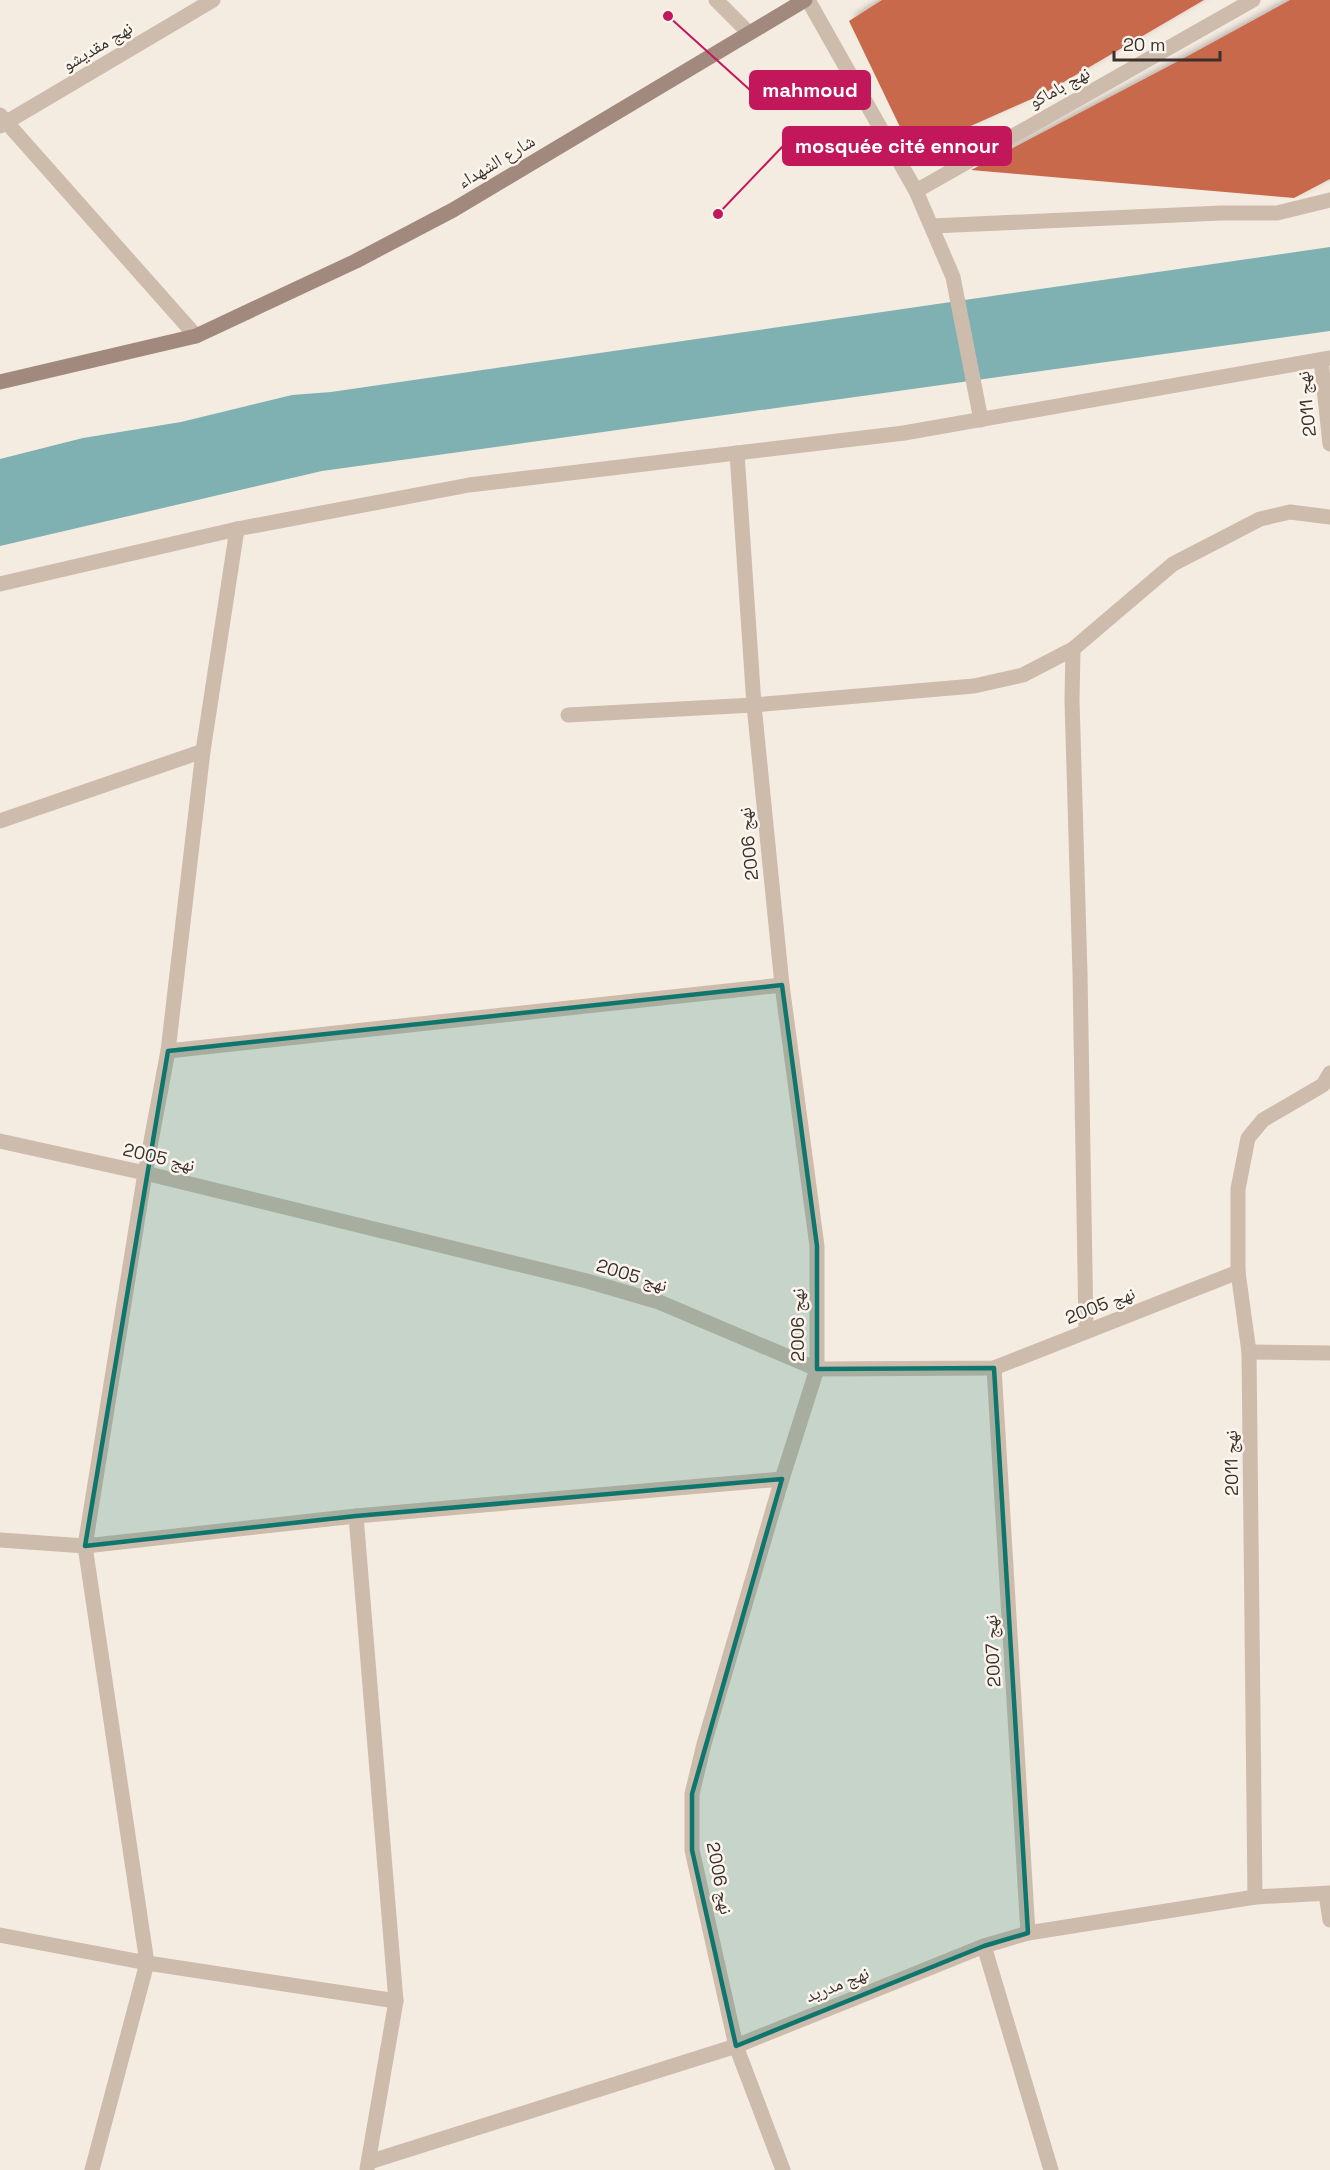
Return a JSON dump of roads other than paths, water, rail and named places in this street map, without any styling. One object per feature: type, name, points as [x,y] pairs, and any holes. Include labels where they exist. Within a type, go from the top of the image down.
[{"type":"main road","name":"شارع الشهداء","points":[[0,382],[196,336],[356,261],[453,210],[806,0]]},
{"type":"street","name":"نهج مقديشو","points":[[2,121],[213,0]]},
{"type":"street","points":[[716,0],[749,33]]},
{"type":"street","points":[[806,0],[916,191],[932,226],[953,277],[981,420]]},
{"type":"street","name":"نهج باماكو","points":[[916,191],[1253,0]]},
{"type":"street","points":[[2,121],[196,336]]},
{"type":"street","points":[[932,226],[1221,213],[1277,213],[1330,200]]},
{"type":"street","points":[[0,584],[237,529],[469,485],[904,433],[1326,359]]},
{"type":"street","name":"نهج 2011","points":[[1326,359],[1330,444]]},
{"type":"street","name":"نهج 2006","points":[[737,453],[754,705],[782,985],[817,1246],[818,1369],[782,1479],[704,1744],[692,1794],[692,1850],[736,2046],[783,2170]]},
{"type":"street","points":[[568,715],[754,705],[974,686],[1023,675],[1073,649],[1173,564],[1260,519],[1290,512],[1330,517]]},
{"type":"street","points":[[92,2170],[147,1963],[85,1546],[145,1173],[168,1051],[203,751],[237,529]]},
{"type":"street","points":[[1073,649],[1072,700],[1086,1331]]},
{"type":"street","points":[[0,821],[203,751]]},
{"type":"street","points":[[168,1051],[782,985]]},
{"type":"street","name":"نهج 2011","points":[[1255,1897],[1249,1352],[1238,1272],[1238,1189],[1248,1137],[1263,1120],[1323,1085],[1330,1073]]},
{"type":"street","name":"نهج 2005","points":[[0,1140],[587,1281],[659,1302],[818,1369],[994,1368],[1238,1272]]},
{"type":"street","points":[[1249,1352],[1330,1353]]},
{"type":"street","name":"نهج 2007","points":[[994,1368],[1028,1933]]},
{"type":"street","points":[[0,1540],[85,1546],[356,1516],[782,1479]]},
{"type":"street","points":[[356,1516],[396,2001],[368,2166]]},
{"type":"street","points":[[1328,1894],[1330,1920]]},
{"type":"street","name":"نهج مدريد","points":[[368,2166],[736,2046],[984,1946],[1028,1933],[1255,1897],[1328,1894]]},
{"type":"street","points":[[0,1935],[147,1963],[396,2001]]},
{"type":"street","points":[[984,1946],[1051,2170]]},
{"type":"water","points":[[1330,247],[1330,331],[322,471],[0,546],[0,459],[83,438],[181,422],[292,395],[331,392]]},
{"type":"place","name":"mahmoud","points":[[668,16]]},
{"type":"place","name":"mosquée cité ennour","points":[[718,214]]}]
